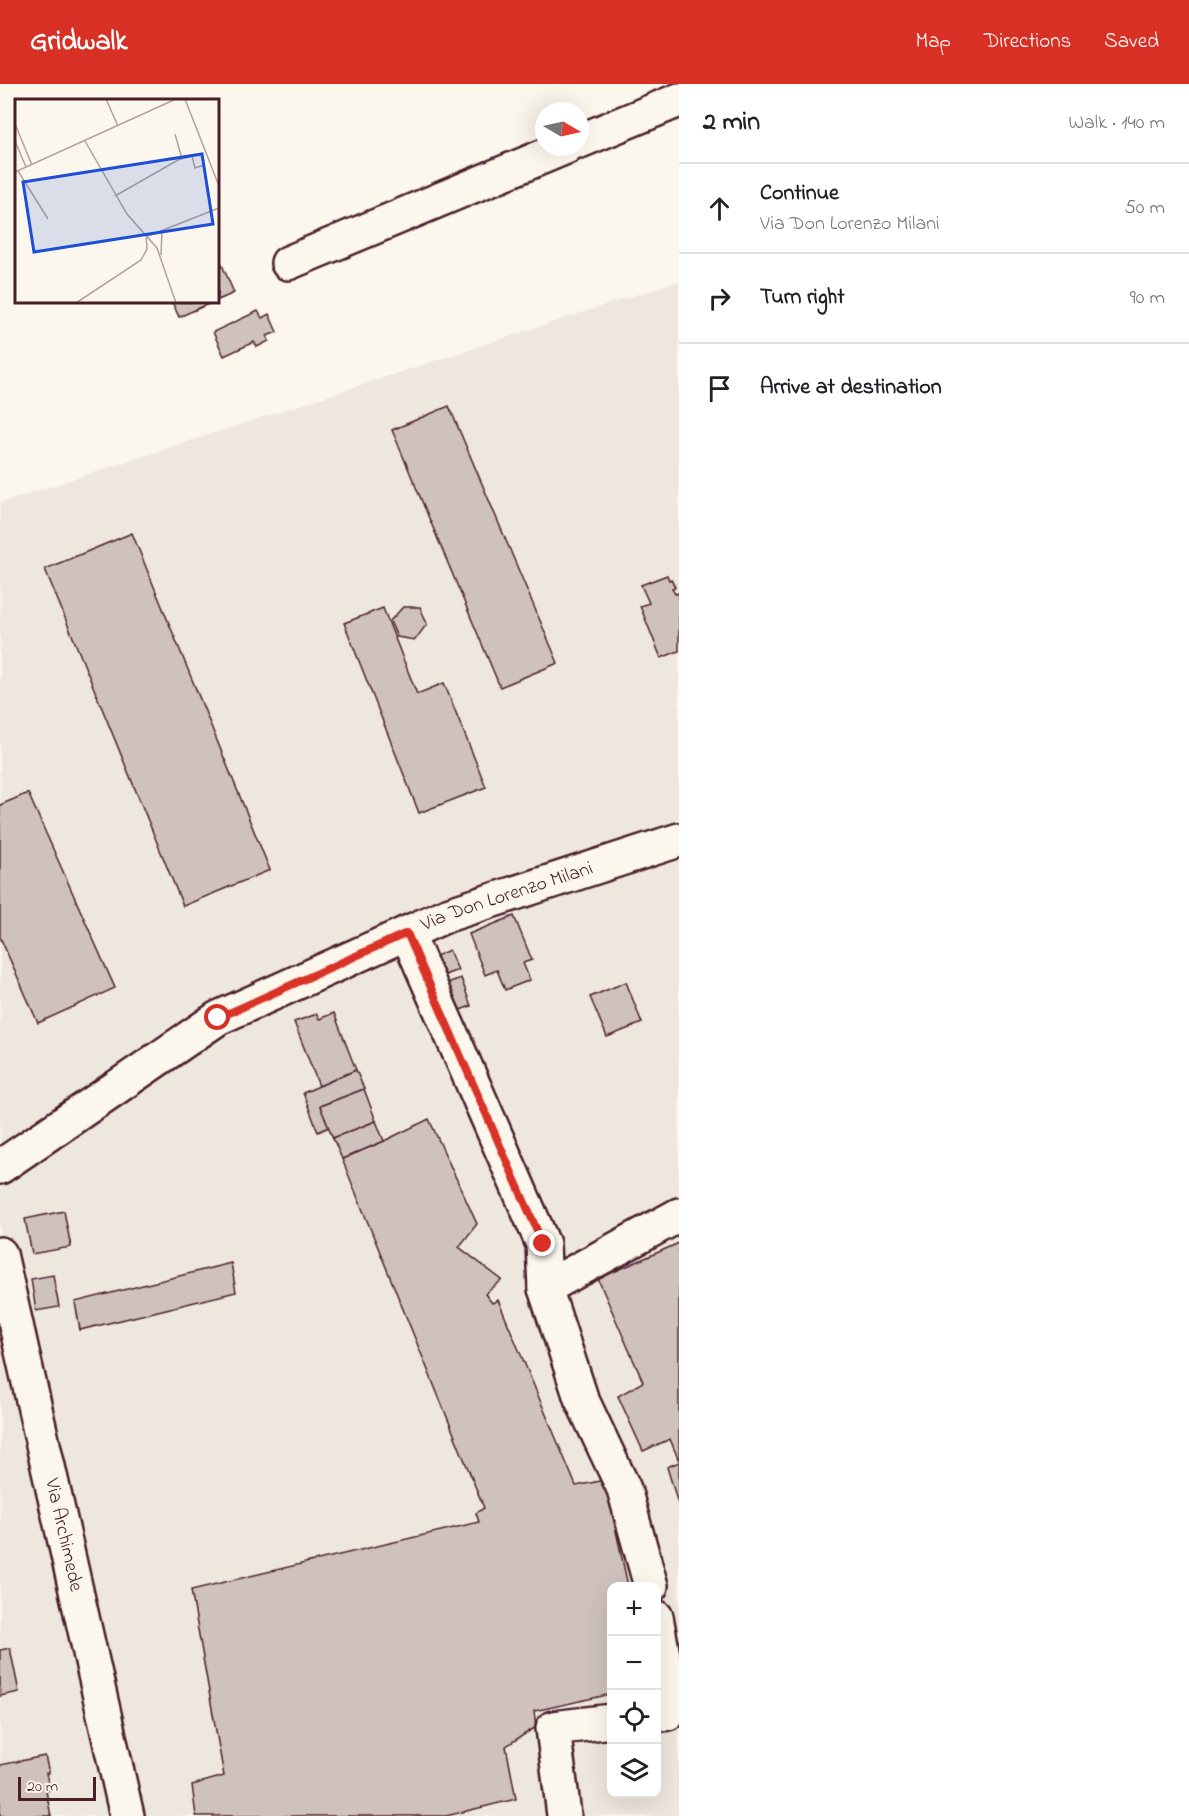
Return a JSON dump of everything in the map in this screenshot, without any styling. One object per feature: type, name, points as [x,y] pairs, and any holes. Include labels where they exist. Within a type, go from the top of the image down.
[{"type":"street","points":[[589,137],[679,100]]},
{"type":"street","points":[[288,264],[545,156]]},
{"type":"street","name":"Via Don Lorenzo Milani","points":[[2,1162],[218,1018],[447,915],[679,840]]},
{"type":"street","points":[[407,933],[543,1244],[545,1288],[581,1398],[624,1489],[650,1582]]},
{"type":"street","points":[[545,1288],[679,1215]]},
{"type":"street","name":"Via Archimede","points":[[0,1254],[8,1320],[127,1816]]},
{"type":"street","points":[[661,1618],[679,1616]]},
{"type":"street","points":[[660,1636],[669,1689],[668,1713],[661,1714]]},
{"type":"street","points":[[564,1815],[553,1728],[607,1721]]},
{"type":"shaded area","points":[[679,281],[679,1816],[0,1816],[0,503]]},
{"type":"building","points":[[219,257],[234,293],[219,300]]},
{"type":"building","points":[[172,303],[211,303],[179,317]]},
{"type":"building","points":[[258,311],[262,318],[269,314],[277,332],[267,336],[269,341],[257,347],[254,342],[224,356],[213,332]]},
{"type":"building","points":[[449,406],[558,663],[500,687],[392,430]]},
{"type":"building","points":[[132,533],[270,870],[183,906],[45,569]]},
{"type":"building","points":[[667,575],[675,587],[672,588],[675,594],[678,593],[679,597],[679,651],[661,658],[640,606],[649,603],[641,585]]},
{"type":"building","points":[[403,607],[420,607],[427,624],[415,640],[397,637],[390,621]]},
{"type":"building","points":[[383,608],[417,694],[444,683],[486,787],[419,813],[344,623]]},
{"type":"building","points":[[28,793],[115,988],[38,1023],[0,937],[0,805]]},
{"type":"building","points":[[514,916],[532,960],[523,963],[530,980],[505,990],[497,970],[485,975],[469,934]]},
{"type":"building","points":[[449,950],[458,970],[442,976],[434,957]]},
{"type":"building","points":[[461,978],[471,1006],[452,1013],[442,985]]},
{"type":"building","points":[[626,982],[642,1023],[607,1037],[590,997]]},
{"type":"building","points":[[334,1013],[356,1070],[319,1086],[294,1022],[317,1014],[319,1019]]},
{"type":"building","points":[[356,1070],[364,1089],[320,1106],[329,1127],[318,1132],[303,1093]]},
{"type":"building","points":[[364,1089],[376,1121],[333,1138],[320,1106]]},
{"type":"building","points":[[429,1119],[477,1224],[459,1247],[502,1280],[485,1294],[492,1303],[498,1300],[576,1486],[605,1480],[627,1582],[607,1582],[607,1695],[534,1711],[536,1727],[506,1746],[516,1799],[446,1816],[196,1816],[192,1785],[224,1776],[191,1590],[479,1522],[476,1513],[484,1508],[342,1159]]},
{"type":"building","points":[[376,1121],[384,1141],[342,1159],[333,1138]]},
{"type":"building","points":[[64,1211],[71,1247],[32,1254],[25,1219]]},
{"type":"building","points":[[679,1243],[679,1461],[670,1439],[643,1451],[618,1396],[643,1382],[598,1279]]},
{"type":"building","points":[[231,1263],[236,1292],[80,1330],[75,1302]]},
{"type":"building","points":[[53,1275],[59,1307],[36,1311],[31,1279]]},
{"type":"building","points":[[679,1462],[679,1507],[667,1467]]},
{"type":"building","points":[[10,1648],[19,1692],[0,1696],[0,1650]]},
{"type":"building","points":[[45,1756],[50,1790],[46,1791],[51,1816],[0,1816],[0,1765]]},
{"type":"route","points":[[218,1018],[407,933],[543,1244]]}]
